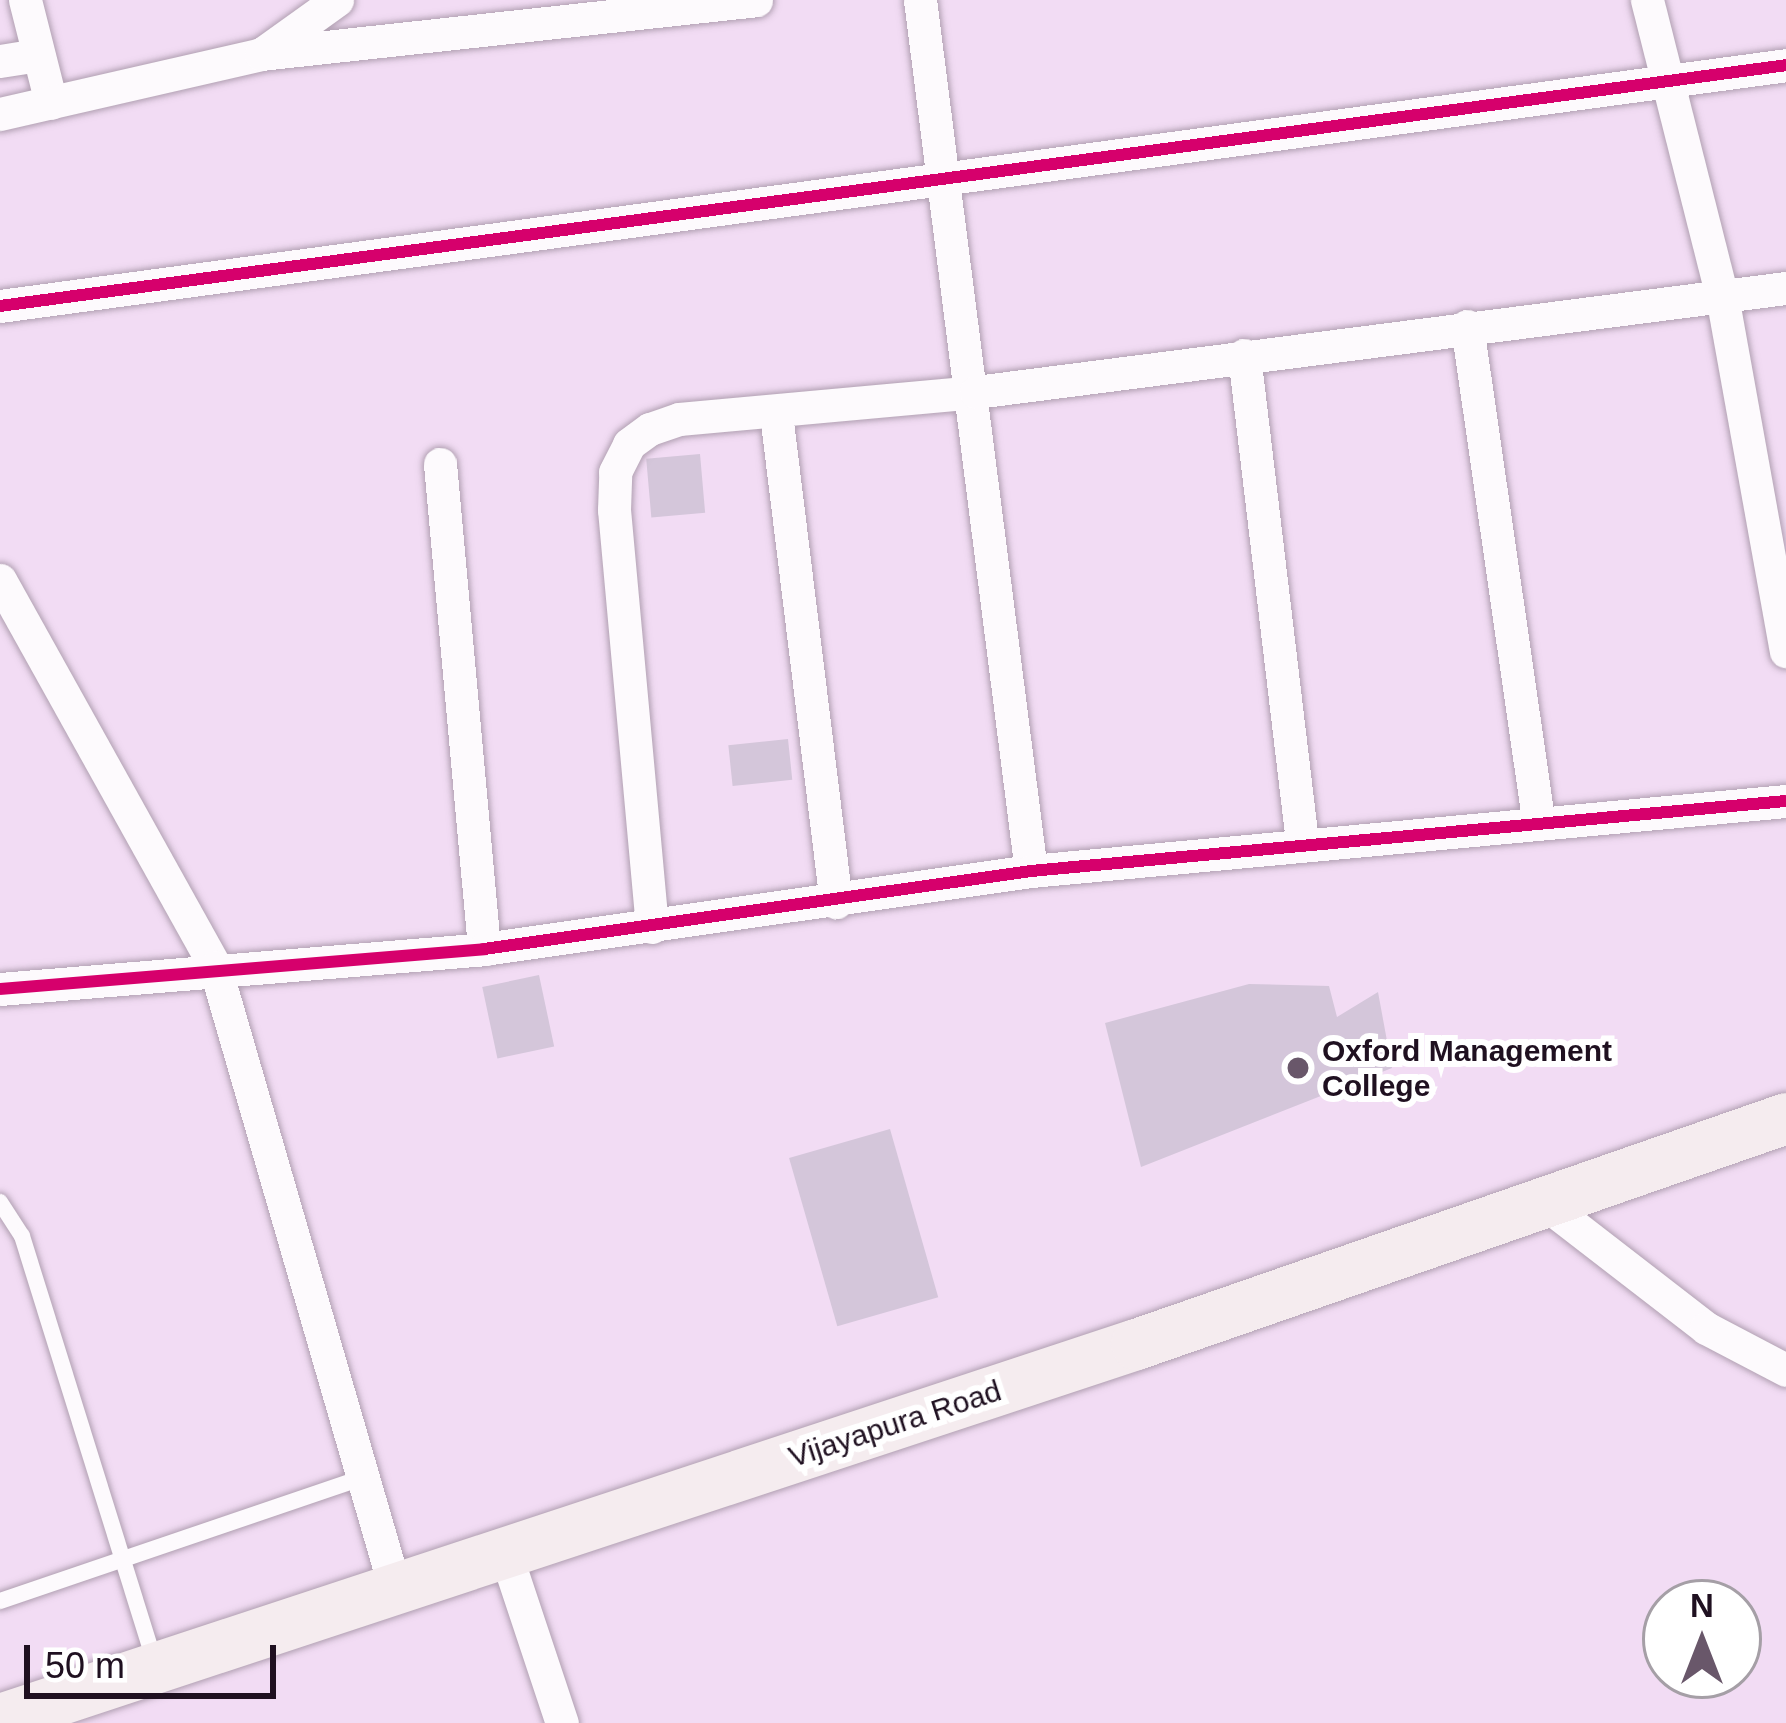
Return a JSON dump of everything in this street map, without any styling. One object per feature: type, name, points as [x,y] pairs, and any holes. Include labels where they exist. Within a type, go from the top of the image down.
[{"type":"main road","name":"Vijayapura Road","points":[[0,1719],[1786,1118]]},
{"type":"street","points":[[25,0],[52,103]]},
{"type":"street","points":[[261,54],[337,0]]},
{"type":"street","points":[[0,114],[261,54],[756,0]]},
{"type":"street","points":[[920,0],[976,392],[1031,871]]},
{"type":"street","points":[[1647,0],[1777,525],[1786,651]]},
{"type":"street","points":[[0,61],[36,55]]},
{"type":"street","points":[[0,306],[1786,65]]},
{"type":"street","points":[[652,927],[615,472],[629,444],[650,429],[679,419],[776,414],[976,392],[1786,288]]},
{"type":"street","points":[[1467,326],[1538,820]]},
{"type":"street","points":[[1244,355],[1302,844]]},
{"type":"street","points":[[776,414],[836,902]]},
{"type":"street","points":[[440,464],[484,949]]},
{"type":"street","points":[[0,580],[214,967],[394,1588]]},
{"type":"street","points":[[0,988],[214,967],[484,949],[1031,871],[1538,820],[1786,801]]},
{"type":"street","points":[[1543,1202],[1706,1328],[1786,1370]]},
{"type":"street","points":[[505,1552],[562,1723]]},
{"type":"lane","points":[[0,1202],[22,1235],[156,1668]]},
{"type":"lane","points":[[0,1601],[362,1478]]},
{"type":"building","points":[[700,454],[705,513],[651,517],[646,459]]},
{"type":"building","points":[[788,739],[792,780],[733,786],[728,745]]},
{"type":"building","points":[[539,975],[554,1046],[497,1058],[482,987]]},
{"type":"building","points":[[1249,984],[1329,986],[1337,1017],[1378,992],[1392,1068],[1141,1167],[1105,1023]]},
{"type":"building","points":[[890,1129],[938,1297],[837,1326],[789,1158]]},
{"type":"cycle path","points":[[0,306],[1786,65]]},
{"type":"cycle path","points":[[0,989],[484,949],[1031,871],[1786,801]]},
{"type":"place","name":"Oxford Management College","points":[[1298,1068]]}]
